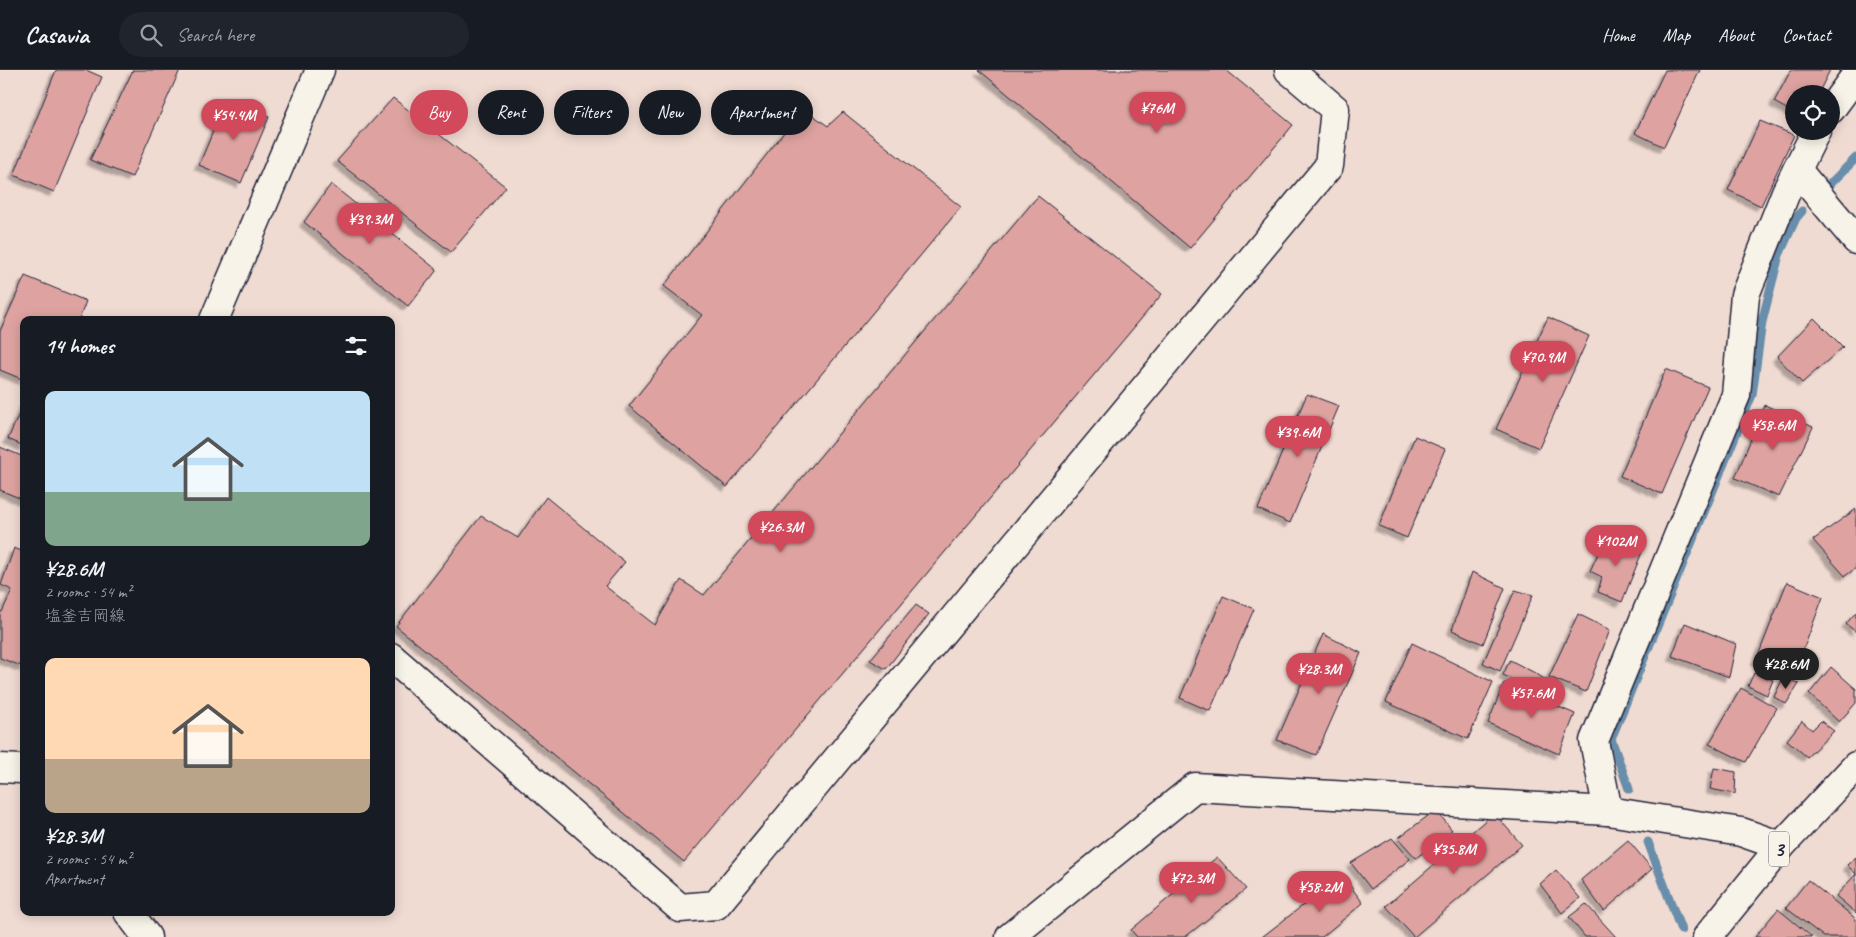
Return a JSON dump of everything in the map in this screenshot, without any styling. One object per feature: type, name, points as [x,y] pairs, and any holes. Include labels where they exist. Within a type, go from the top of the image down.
[{"type":"street","points":[[216,316],[320,70]]},
{"type":"street","points":[[395,660],[680,908],[716,905],[1329,166],[1335,109],[1288,70]]},
{"type":"street","points":[[1840,97],[1856,75]]},
{"type":"street","points":[[1608,811],[1594,741],[1736,395],[1745,294],[1786,192],[1812,140]]},
{"type":"street","points":[[1797,170],[1856,240]]},
{"type":"street","name":"3","points":[[1707,937],[1781,846],[1856,766]]},
{"type":"street","points":[[1010,937],[1195,787],[1608,811],[1741,832],[1781,846]]},
{"type":"street","points":[[131,916],[147,937]]},
{"type":"building","points":[[56,70],[86,70],[102,77],[54,192],[14,175]]},
{"type":"building","points":[[133,70],[180,70],[132,177],[90,160]]},
{"type":"building","points":[[979,70],[1226,70],[1293,125],[1190,248]]},
{"type":"building","points":[[1665,70],[1700,70],[1664,147],[1635,133]]},
{"type":"building","points":[[1791,70],[1830,70],[1822,85],[1785,85],[1785,108],[1774,102]]},
{"type":"building","points":[[227,98],[269,117],[241,183],[199,165]]},
{"type":"building","points":[[393,98],[410,111],[410,135],[440,135],[506,187],[451,252],[337,161]]},
{"type":"building","points":[[843,112],[961,207],[727,487],[629,406],[702,315],[664,286],[782,135],[813,135],[813,115],[828,126]]},
{"type":"building","points":[[1760,121],[1785,131],[1785,140],[1792,140],[1761,206],[1728,190]]},
{"type":"building","points":[[331,184],[437,270],[408,306],[304,222]]},
{"type":"building","points":[[1038,196],[1162,294],[684,862],[396,626],[481,516],[518,538],[546,497],[625,562],[605,586],[655,625],[681,580],[704,595]]},
{"type":"building","points":[[25,276],[86,301],[80,316],[20,316],[20,378],[0,370],[0,331]]},
{"type":"building","points":[[1548,317],[1589,336],[1539,448],[1496,429]]},
{"type":"building","points":[[1814,318],[1843,347],[1802,383],[1777,357]]},
{"type":"building","points":[[1666,369],[1708,387],[1662,494],[1620,476]]},
{"type":"building","points":[[1307,394],[1339,406],[1290,523],[1258,509]]},
{"type":"building","points":[[1765,405],[1813,427],[1779,497],[1735,478]]},
{"type":"building","points":[[20,412],[20,444],[8,439]]},
{"type":"building","points":[[1415,436],[1445,449],[1407,538],[1379,526]]},
{"type":"building","points":[[0,447],[20,455],[20,498],[0,490]]},
{"type":"building","points":[[1856,509],[1856,568],[1845,576],[1813,540]]},
{"type":"building","points":[[1607,534],[1642,552],[1622,602],[1598,592],[1602,577],[1590,571]]},
{"type":"building","points":[[14,548],[20,550],[20,666],[0,658],[0,612],[2,612],[12,590],[1,585]]},
{"type":"building","points":[[1472,572],[1505,588],[1483,644],[1452,630]]},
{"type":"building","points":[[1787,582],[1823,597],[1794,675],[1756,661]]},
{"type":"building","points":[[1515,590],[1533,595],[1500,671],[1483,663]]},
{"type":"building","points":[[1223,596],[1254,609],[1210,711],[1180,698]]},
{"type":"building","points":[[916,605],[929,614],[886,669],[870,660]]},
{"type":"building","points":[[1856,612],[1856,632],[1846,624]]},
{"type":"building","points":[[1578,614],[1610,630],[1586,692],[1549,677]]},
{"type":"building","points":[[1685,623],[1736,644],[1729,677],[1672,656]]},
{"type":"building","points":[[1323,634],[1361,653],[1316,755],[1277,740]]},
{"type":"building","points":[[1412,643],[1493,682],[1468,739],[1386,702]]},
{"type":"building","points":[[1510,660],[1559,688],[1556,699],[1503,675]]},
{"type":"building","points":[[1831,667],[1856,689],[1856,703],[1839,722],[1809,694]]},
{"type":"building","points":[[1754,673],[1773,680],[1767,695],[1748,686]]},
{"type":"building","points":[[1784,676],[1799,684],[1786,704],[1774,697]]},
{"type":"building","points":[[1504,683],[1575,714],[1559,754],[1488,723]]},
{"type":"building","points":[[1741,688],[1777,708],[1746,762],[1709,744]]},
{"type":"building","points":[[1802,721],[1812,730],[1821,721],[1834,731],[1807,757],[1787,740]]},
{"type":"building","points":[[1714,768],[1736,772],[1735,794],[1710,789]]},
{"type":"building","points":[[1436,810],[1452,830],[1416,858],[1398,838]]},
{"type":"building","points":[[1494,813],[1522,845],[1414,937],[1386,906]]},
{"type":"building","points":[[1392,838],[1410,859],[1371,889],[1351,863]]},
{"type":"building","points":[[1628,840],[1652,869],[1604,911],[1581,880]]},
{"type":"building","points":[[1217,857],[1246,889],[1185,937],[1137,937],[1131,930]]},
{"type":"building","points":[[1856,857],[1856,874],[1847,865]]},
{"type":"building","points":[[1556,870],[1580,898],[1562,913],[1540,884]]},
{"type":"building","points":[[1856,874],[1856,913],[1836,896]]},
{"type":"building","points":[[1342,875],[1363,903],[1322,937],[1262,937]]},
{"type":"building","points":[[1808,880],[1856,919],[1856,937],[1824,937],[1786,908]]},
{"type":"building","points":[[1586,904],[1616,937],[1585,937],[1569,917]]},
{"type":"building","points":[[1778,909],[1812,937],[1755,937]]},
{"type":"waterway","points":[[1829,185],[1856,158]]},
{"type":"waterway","points":[[1629,789],[1611,739],[1752,395],[1762,322],[1779,255],[1796,218],[1802,211]]},
{"type":"waterway","points":[[1648,842],[1681,930]]}]
